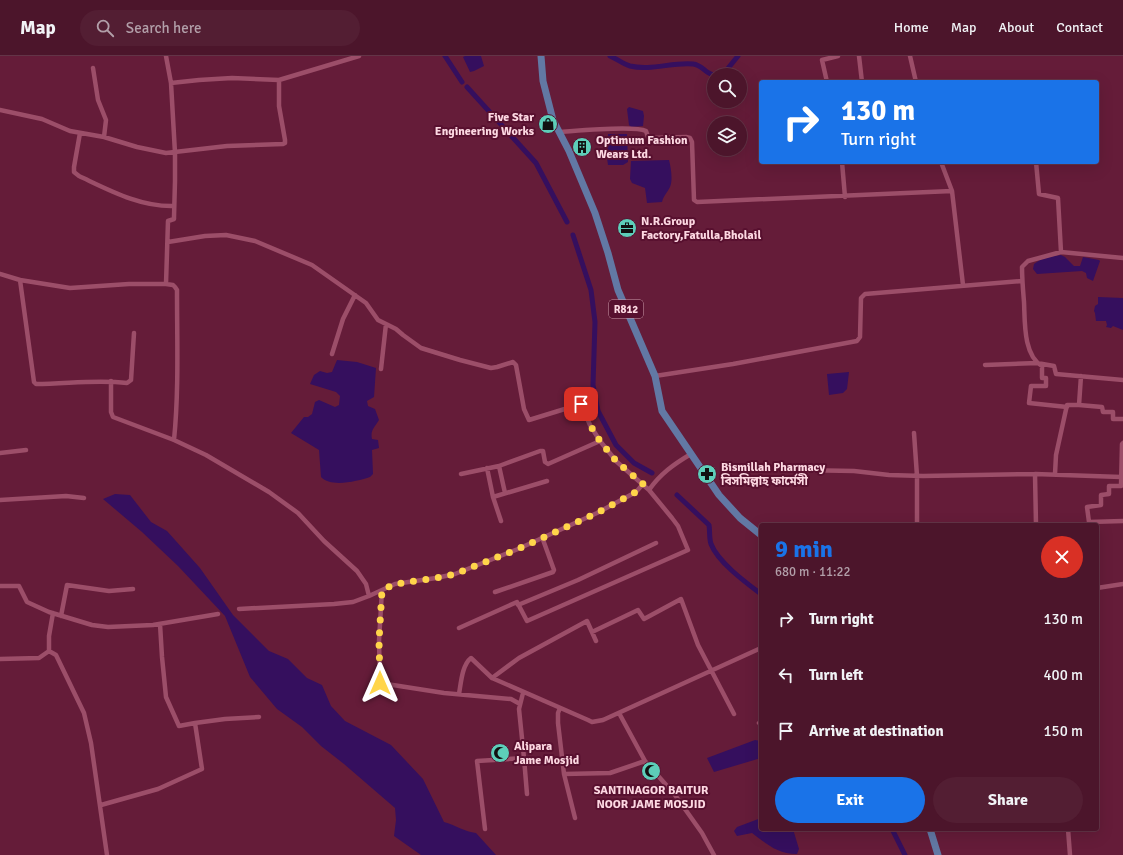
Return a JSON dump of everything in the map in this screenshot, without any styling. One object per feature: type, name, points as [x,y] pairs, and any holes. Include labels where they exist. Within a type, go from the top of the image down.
[{"type":"main road","name":"R812","points":[[541,56],[541,70],[553,120],[569,151],[595,213],[618,290],[655,376],[662,411],[719,495],[740,518],[759,533]]},
{"type":"main road","points":[[931,831],[938,855]]},
{"type":"street","points":[[166,56],[171,83],[176,181],[174,218],[168,221],[166,284]]},
{"type":"street","points":[[171,83],[232,78],[279,80],[359,56]]},
{"type":"street","points":[[827,80],[822,58],[838,56]]},
{"type":"street","points":[[859,56],[862,80]]},
{"type":"street","points":[[910,56],[916,80]]},
{"type":"street","points":[[93,68],[98,100],[106,120],[104,138]]},
{"type":"street","points":[[0,110],[42,119],[80,133],[166,153],[227,146],[285,143],[279,106],[279,80]]},
{"type":"street","points":[[559,132],[620,129],[642,130],[646,131],[650,138],[690,138],[692,142],[694,200],[697,202],[768,198],[845,197],[952,191]]},
{"type":"street","points":[[80,133],[74,167],[74,172],[79,176],[136,201],[160,206],[174,206]]},
{"type":"street","points":[[842,164],[845,197]]},
{"type":"street","points":[[942,164],[952,191],[963,285]]},
{"type":"street","points":[[1036,164],[1038,194],[1058,198],[1061,252]]},
{"type":"street","points":[[168,242],[205,236],[226,235],[255,241],[312,265],[366,303],[378,320],[396,328],[421,348],[491,368],[513,362],[516,365],[524,409],[529,420],[581,404],[590,425],[600,441],[617,462],[649,490],[672,518],[678,526],[688,550],[527,621],[518,604]]},
{"type":"street","points":[[1123,258],[1061,252],[1028,261],[1022,267],[1026,337],[1033,356],[1037,363],[1042,366],[1042,378],[1046,378],[1046,385],[1031,386],[1029,403],[1067,407],[1068,405],[1101,407],[1103,412],[1113,412],[1113,419],[1123,419]]},
{"type":"street","points":[[0,274],[20,280],[70,288],[129,284],[173,285],[177,290],[178,386],[174,440]]},
{"type":"street","points":[[20,280],[34,382],[36,384],[90,381],[127,383],[131,380],[134,333]]},
{"type":"street","points":[[655,376],[733,364],[856,341],[860,337],[861,298],[863,295],[1022,281]]},
{"type":"street","points":[[332,354],[343,319],[355,295]]},
{"type":"street","points":[[380,369],[386,324]]},
{"type":"street","points":[[985,365],[1037,363],[1054,366],[1056,374],[1123,380]]},
{"type":"street","points":[[1079,406],[1082,376]]},
{"type":"street","points":[[111,381],[111,412],[113,417],[174,440],[206,455],[269,492],[298,513],[324,541],[357,571],[366,584],[369,596]]},
{"type":"street","points":[[1055,474],[1056,455],[1067,407]]},
{"type":"street","points":[[914,433],[917,476],[917,523]]},
{"type":"street","points":[[461,474],[500,466],[542,451],[545,462],[548,464],[600,441]]},
{"type":"street","points":[[1123,443],[1121,477],[1122,486],[1109,486],[1109,494],[1101,495],[1101,505],[1088,506],[1089,522],[1123,521]]},
{"type":"street","points":[[0,453],[26,450]]},
{"type":"street","points":[[649,490],[656,480],[669,467],[691,454]]},
{"type":"street","points":[[500,466],[505,493]]},
{"type":"street","points":[[487,468],[492,495],[494,497],[501,521]]},
{"type":"street","points":[[799,470],[854,471],[889,475],[917,476],[1055,474],[1121,477]]},
{"type":"street","points":[[1036,474],[1036,523]]},
{"type":"street","points":[[494,497],[547,481]]},
{"type":"street","points":[[239,609],[353,602],[395,584],[455,574],[518,549],[603,509],[636,492],[643,484]]},
{"type":"street","points":[[0,500],[66,496],[84,498]]},
{"type":"street","points":[[495,592],[553,572],[554,570],[542,537]]},
{"type":"street","points":[[459,628],[517,602],[518,604],[578,580],[656,543]]},
{"type":"street","points":[[1099,588],[1123,584]]},
{"type":"street","points":[[61,616],[67,585],[109,590],[133,589]]},
{"type":"street","points":[[0,586],[19,586],[27,602],[61,616],[108,627],[160,624],[218,614]]},
{"type":"street","points":[[382,590],[379,641],[380,683],[459,694],[511,699],[520,704]]},
{"type":"street","points":[[592,632],[638,610],[644,619],[681,599],[698,645],[734,714]]},
{"type":"street","points":[[49,651],[53,613]]},
{"type":"street","points":[[492,678],[519,658],[587,621],[596,641]]},
{"type":"street","points":[[160,624],[166,697],[179,726],[225,718],[259,717]]},
{"type":"street","points":[[459,694],[464,671],[468,661],[471,658],[492,678],[523,693],[592,722],[603,720],[759,649]]},
{"type":"street","points":[[0,659],[39,658],[49,651]]},
{"type":"street","points":[[49,651],[56,654],[84,713],[91,743],[107,855]]},
{"type":"street","points":[[523,693],[520,704],[526,794]]},
{"type":"street","points":[[560,708],[558,713],[558,723],[564,774],[575,818]]},
{"type":"street","points":[[619,713],[645,761],[675,796],[702,833],[714,855]]},
{"type":"street","points":[[101,806],[158,789],[200,770],[202,767],[195,723]]},
{"type":"street","points":[[485,829],[477,761],[524,758]]},
{"type":"street","points":[[564,774],[610,773],[645,761]]},
{"type":"street","points":[[1068,831],[1070,855]]},
{"type":"shaded area","points":[[481,56],[484,66],[470,72],[463,57]]},
{"type":"shaded area","points":[[629,107],[643,111],[643,126],[631,127],[629,125],[627,109]]},
{"type":"shaded area","points":[[608,134],[627,134],[628,162],[623,165],[608,165],[606,151],[603,151],[603,144],[608,140]]},
{"type":"shaded area","points":[[669,160],[672,177],[670,187],[662,202],[647,203],[645,188],[632,183],[630,179],[631,161]]},
{"type":"shaded area","points":[[1061,255],[1074,266],[1080,266],[1083,257],[1099,260],[1100,261],[1093,281],[1087,278],[1086,273],[1082,271],[1037,274],[1033,269],[1034,264],[1040,260]]},
{"type":"shaded area","points":[[1098,297],[1123,298],[1123,330],[1113,326],[1111,328],[1106,327],[1106,321],[1096,321],[1094,311],[1095,306],[1098,304]]},
{"type":"shaded area","points":[[337,360],[357,362],[376,368],[374,397],[367,401],[368,406],[375,409],[379,420],[372,433],[372,439],[378,440],[379,448],[372,450],[373,474],[370,477],[345,483],[331,482],[321,477],[319,450],[291,433],[304,417],[308,417],[312,414],[315,402],[319,400],[335,407],[339,405],[340,396],[336,392],[310,384],[314,375],[320,371],[327,373],[332,372]]},
{"type":"shaded area","points":[[849,372],[847,389],[843,393],[829,395],[827,374]]},
{"type":"shaded area","points":[[115,494],[130,495],[151,522],[167,531],[200,568],[233,615],[269,651],[288,659],[307,678],[322,685],[331,706],[345,721],[391,745],[423,779],[444,822],[476,833],[496,855],[421,855],[394,836],[396,820],[395,808],[321,746],[302,727],[277,709],[250,677],[225,616],[178,566],[142,532],[103,499]]},
{"type":"shaded area","points":[[755,740],[759,741],[759,759],[714,772],[707,758]]},
{"type":"shaded area","points":[[759,819],[759,831],[794,831],[799,849],[797,854],[790,854],[778,850],[752,833],[737,836],[734,831],[737,827]]},
{"type":"waterway","points":[[445,56],[462,82]]},
{"type":"waterway","points":[[610,56],[630,66],[646,68],[677,64],[693,64],[699,66],[707,72]]},
{"type":"waterway","points":[[728,68],[738,56]]},
{"type":"waterway","points":[[467,87],[536,163],[567,222]]},
{"type":"waterway","points":[[573,235],[591,290],[595,322],[593,385],[598,411],[616,445],[634,463],[652,473]]},
{"type":"waterway","points":[[677,495],[709,525],[711,544],[720,558],[747,584],[759,593]]},
{"type":"waterway","points":[[893,831],[905,855]]},
{"type":"place","name":"Five Star Engineering Works","points":[[548,124]]},
{"type":"place","name":"Optimum Fashion Wears Ltd.","points":[[582,147]]},
{"type":"place","name":"N.R.Group Factory,Fatulla,Bholail","points":[[627,228]]},
{"type":"place","name":"Bismillah Pharmacy বিসমিল্লাহ ফার্মেসী","points":[[707,474]]},
{"type":"place","name":"Alipara Jame Mosjid","points":[[500,753]]},
{"type":"place","name":"SANTINAGOR BAITUR NOOR JAME MOSJID","points":[[651,771]]},
{"type":"route","points":[[380,683],[379,641],[382,590],[395,584],[416,582],[455,574],[518,549],[552,532],[597,513],[636,492],[643,484],[617,462],[600,441],[590,425],[581,404]]}]
